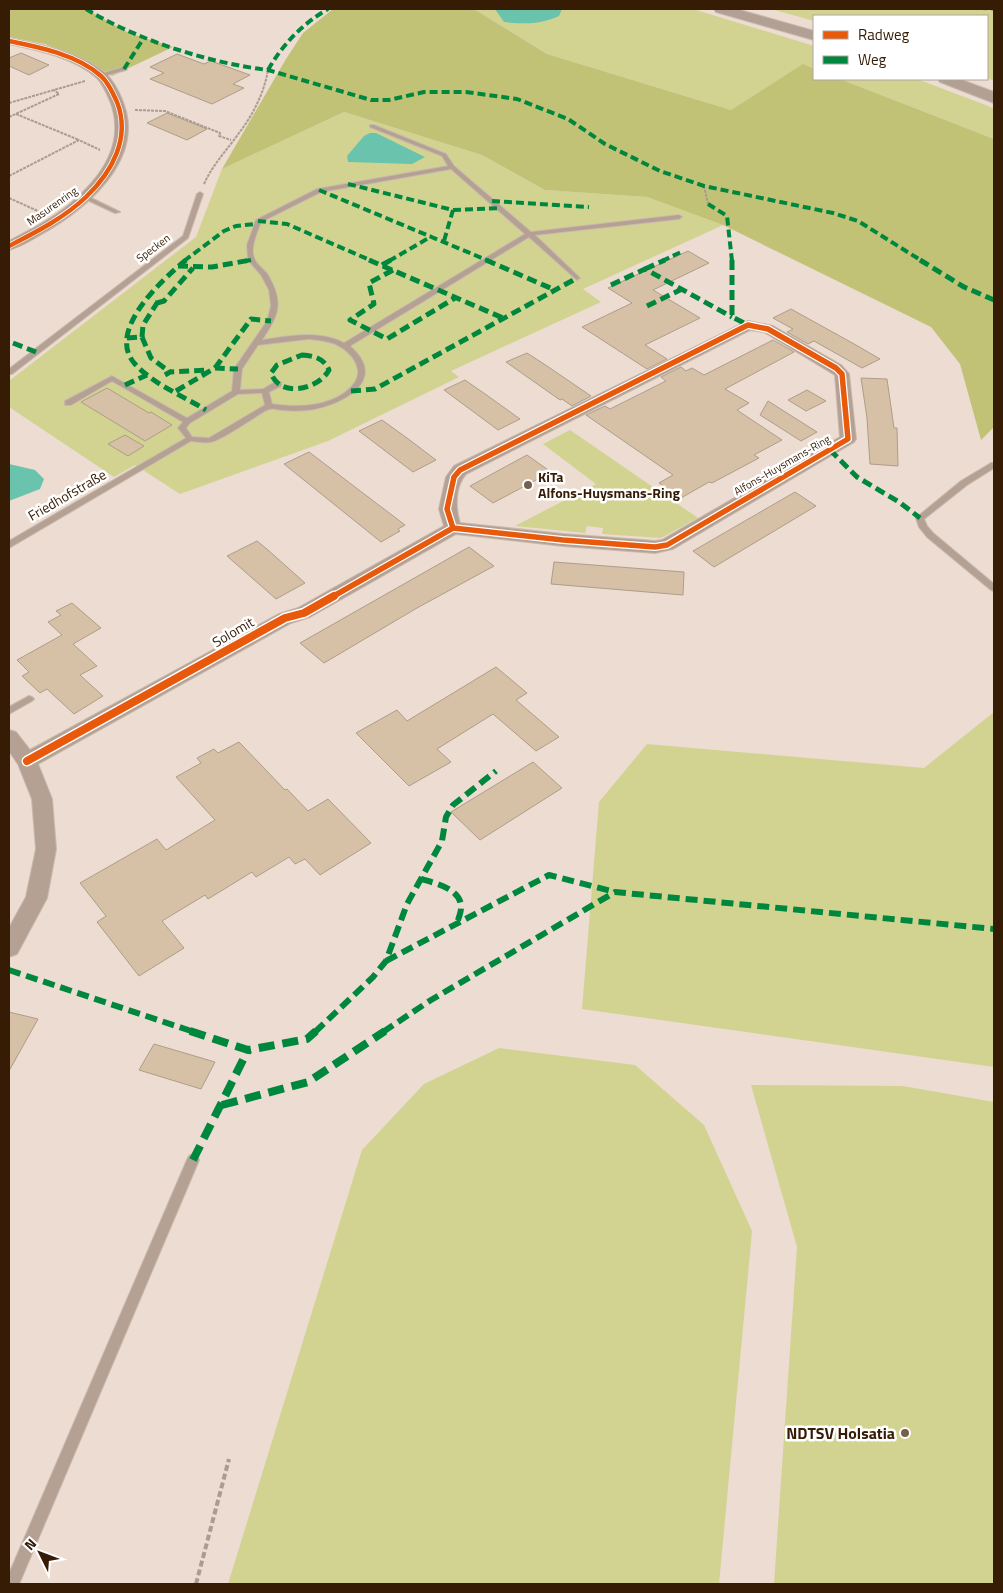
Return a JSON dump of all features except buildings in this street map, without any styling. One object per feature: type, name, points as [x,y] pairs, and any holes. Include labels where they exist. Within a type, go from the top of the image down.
[{"type":"highway","points":[[721,9],[813,36]]},
{"type":"highway","points":[[756,9],[813,25]]},
{"type":"highway","points":[[949,80],[994,98]]},
{"type":"highway","points":[[979,80],[994,86]]},
{"type":"street","name":"Masurenring","points":[[9,41],[27,44],[73,60],[100,76],[110,88],[121,112],[123,126],[121,141],[114,156],[106,171],[86,197],[55,220],[9,246]]},
{"type":"street","name":"Alfons-Huysmans-Ring","points":[[748,325],[768,329],[836,368],[842,374],[848,439],[668,545],[655,548],[453,528],[447,509],[454,477],[460,470],[748,325]]},
{"type":"street","name":"Solomit","points":[[27,761],[285,618],[304,613],[453,528]]},
{"type":"street","points":[[9,737],[27,761],[42,799],[46,849],[36,898],[9,948]]},
{"type":"lane","points":[[100,76],[124,69]]},
{"type":"lane","points":[[372,126],[444,155],[452,167],[577,278]]},
{"type":"lane","points":[[236,392],[238,369],[270,321],[275,306],[272,290],[264,274],[251,260],[250,245],[258,221],[319,190],[452,167]]},
{"type":"lane","name":"Specken","points":[[9,372],[186,237],[200,194]]},
{"type":"lane","points":[[86,197],[117,212]]},
{"type":"lane","points":[[345,346],[529,234],[678,217]]},
{"type":"lane","points":[[256,343],[303,337],[326,339],[345,346],[358,357],[363,370],[358,384],[351,391],[322,406],[297,409],[269,406],[210,440],[190,438],[182,428],[187,421],[236,392],[265,392],[278,384]]},
{"type":"lane","points":[[68,403],[112,378],[187,421]]},
{"type":"lane","points":[[265,392],[269,406]]},
{"type":"lane","name":"Friedhofstraße","points":[[9,545],[190,438]]},
{"type":"lane","points":[[994,465],[964,483],[920,518],[922,527],[930,535],[994,588]]},
{"type":"lane","points":[[9,711],[29,699]]},
{"type":"lane","points":[[12,1584],[193,1160]]},
{"type":"path","points":[[200,194],[206,176],[216,160],[246,124],[267,79],[268,70]]},
{"type":"path","points":[[9,103],[100,76]]},
{"type":"path","points":[[9,117],[59,94],[53,90]]},
{"type":"path","points":[[141,110],[165,111],[220,133],[218,136],[232,140]]},
{"type":"path","points":[[16,114],[114,156]]},
{"type":"path","points":[[9,176],[79,140]]},
{"type":"path","points":[[704,186],[708,204]]},
{"type":"path","points":[[9,197],[55,220]]},
{"type":"path","points":[[196,1584],[229,1459]]},
{"type":"green space","points":[[9,9],[86,9],[129,33],[173,47],[112,76],[82,58],[45,44],[9,37]]},
{"type":"green space","points":[[333,9],[474,9],[547,54],[731,110],[803,64],[813,69],[813,80],[843,80],[994,139],[994,427],[981,440],[960,364],[931,327],[723,225],[647,197],[545,190],[482,155],[344,112],[222,169],[303,33]]},
{"type":"green space","points":[[474,9],[693,9],[813,46],[813,69],[803,65],[731,110],[547,54]]},
{"type":"green space","points":[[771,9],[994,9],[994,81],[988,78],[988,15],[813,15],[813,21]]},
{"type":"green space","points":[[843,80],[920,80],[988,106],[994,109],[994,139]]},
{"type":"green space","points":[[344,112],[482,155],[545,190],[647,197],[723,225],[583,289],[601,302],[451,371],[459,377],[328,441],[180,494],[135,465],[114,477],[9,407],[9,381],[196,237],[222,169]]},
{"type":"green space","points":[[570,430],[698,518],[661,538],[602,534],[603,528],[587,526],[585,533],[515,526],[596,484],[543,444]]},
{"type":"green space","points":[[994,712],[994,1067],[582,1009],[599,802],[647,744],[924,768]]},
{"type":"green space","points":[[499,1048],[635,1065],[704,1125],[752,1231],[719,1584],[228,1584],[362,1150],[424,1084]]},
{"type":"green space","points":[[751,1085],[903,1086],[994,1102],[994,1584],[774,1584],[797,1247]]},
{"type":"water","points":[[495,9],[562,9],[559,16],[552,19],[525,23],[504,22]]},
{"type":"water","points":[[376,133],[425,157],[412,164],[348,162],[347,156],[364,136]]},
{"type":"water","points":[[9,464],[35,470],[44,479],[40,489],[9,501]]},
{"type":"railway","points":[[983,9],[994,10]]},
{"type":"marked path","points":[[86,9],[105,21],[166,46],[252,68],[268,70],[371,100],[389,100],[424,92],[466,92],[517,99],[568,119],[605,144],[660,171],[704,186],[833,213],[858,221],[964,287],[994,300]]},
{"type":"marked path","points":[[268,70],[279,51],[293,35],[309,21],[328,9]]},
{"type":"marked path","points":[[124,69],[143,39]]},
{"type":"marked path","points":[[348,184],[453,210],[444,241]]},
{"type":"marked path","points":[[319,190],[444,241],[555,290]]},
{"type":"marked path","points":[[492,201],[589,207]]},
{"type":"marked path","points":[[708,204],[727,216],[732,248],[732,317],[748,325]]},
{"type":"marked path","points":[[453,210],[501,208]]},
{"type":"marked path","points":[[258,221],[287,224],[503,318]]},
{"type":"marked path","points":[[206,410],[154,379],[136,365],[131,359],[127,344],[129,328],[136,312],[147,297],[173,270],[224,231],[236,226],[256,224]]},
{"type":"marked path","points":[[382,265],[432,236]]},
{"type":"marked path","points":[[645,269],[681,252]]},
{"type":"marked path","points":[[178,266],[212,267],[251,260]]},
{"type":"marked path","points":[[157,303],[164,301],[193,268]]},
{"type":"marked path","points":[[611,285],[645,269],[732,317]]},
{"type":"marked path","points":[[393,270],[369,283],[374,304],[350,320],[387,339],[455,298]]},
{"type":"marked path","points":[[351,391],[375,389],[577,278]]},
{"type":"marked path","points":[[647,306],[682,289]]},
{"type":"marked path","points":[[142,337],[143,325],[157,303],[152,303]]},
{"type":"marked path","points":[[215,368],[251,319],[271,321]]},
{"type":"marked path","points":[[127,338],[142,337],[151,358],[170,372]]},
{"type":"marked path","points":[[13,343],[36,352]]},
{"type":"marked path","points":[[302,355],[318,358],[325,363],[329,370],[321,381],[300,389],[285,387],[273,379],[271,373],[277,365],[290,358],[302,355]]},
{"type":"marked path","points":[[176,391],[215,368],[238,369]]},
{"type":"marked path","points":[[165,375],[170,372],[207,370]]},
{"type":"marked path","points":[[125,385],[147,375]]},
{"type":"marked path","points":[[830,450],[857,477],[899,502],[920,518]]},
{"type":"marked path","points":[[9,970],[248,1050],[307,1039],[373,977],[386,961],[407,904],[442,841],[446,817],[453,805],[496,771]]},
{"type":"marked path","points":[[386,961],[549,875],[615,892]]},
{"type":"marked path","points":[[421,879],[446,888],[457,896],[461,908],[457,924]]},
{"type":"marked path","points":[[222,1105],[308,1082],[431,1000],[615,892],[994,929]]},
{"type":"marked path","points":[[193,1160],[248,1050]]},
{"type":"cycle path","points":[[9,41],[44,49],[82,64],[101,76],[115,98],[122,116],[123,127],[115,156],[99,182],[86,197],[59,218],[9,246]]},
{"type":"cycle path","points":[[748,325],[768,329],[836,368],[842,374],[848,439],[667,545],[655,547],[563,540],[453,528],[447,509],[454,477],[460,470],[748,325]]},
{"type":"cycle path","points":[[27,761],[285,618],[304,613],[453,528]]},
{"type":"place","name":"KiTa Alfons-Huysmans-Ring","points":[[528,485]]},
{"type":"place","name":"NDTSV Holsatia","points":[[905,1433]]}]
